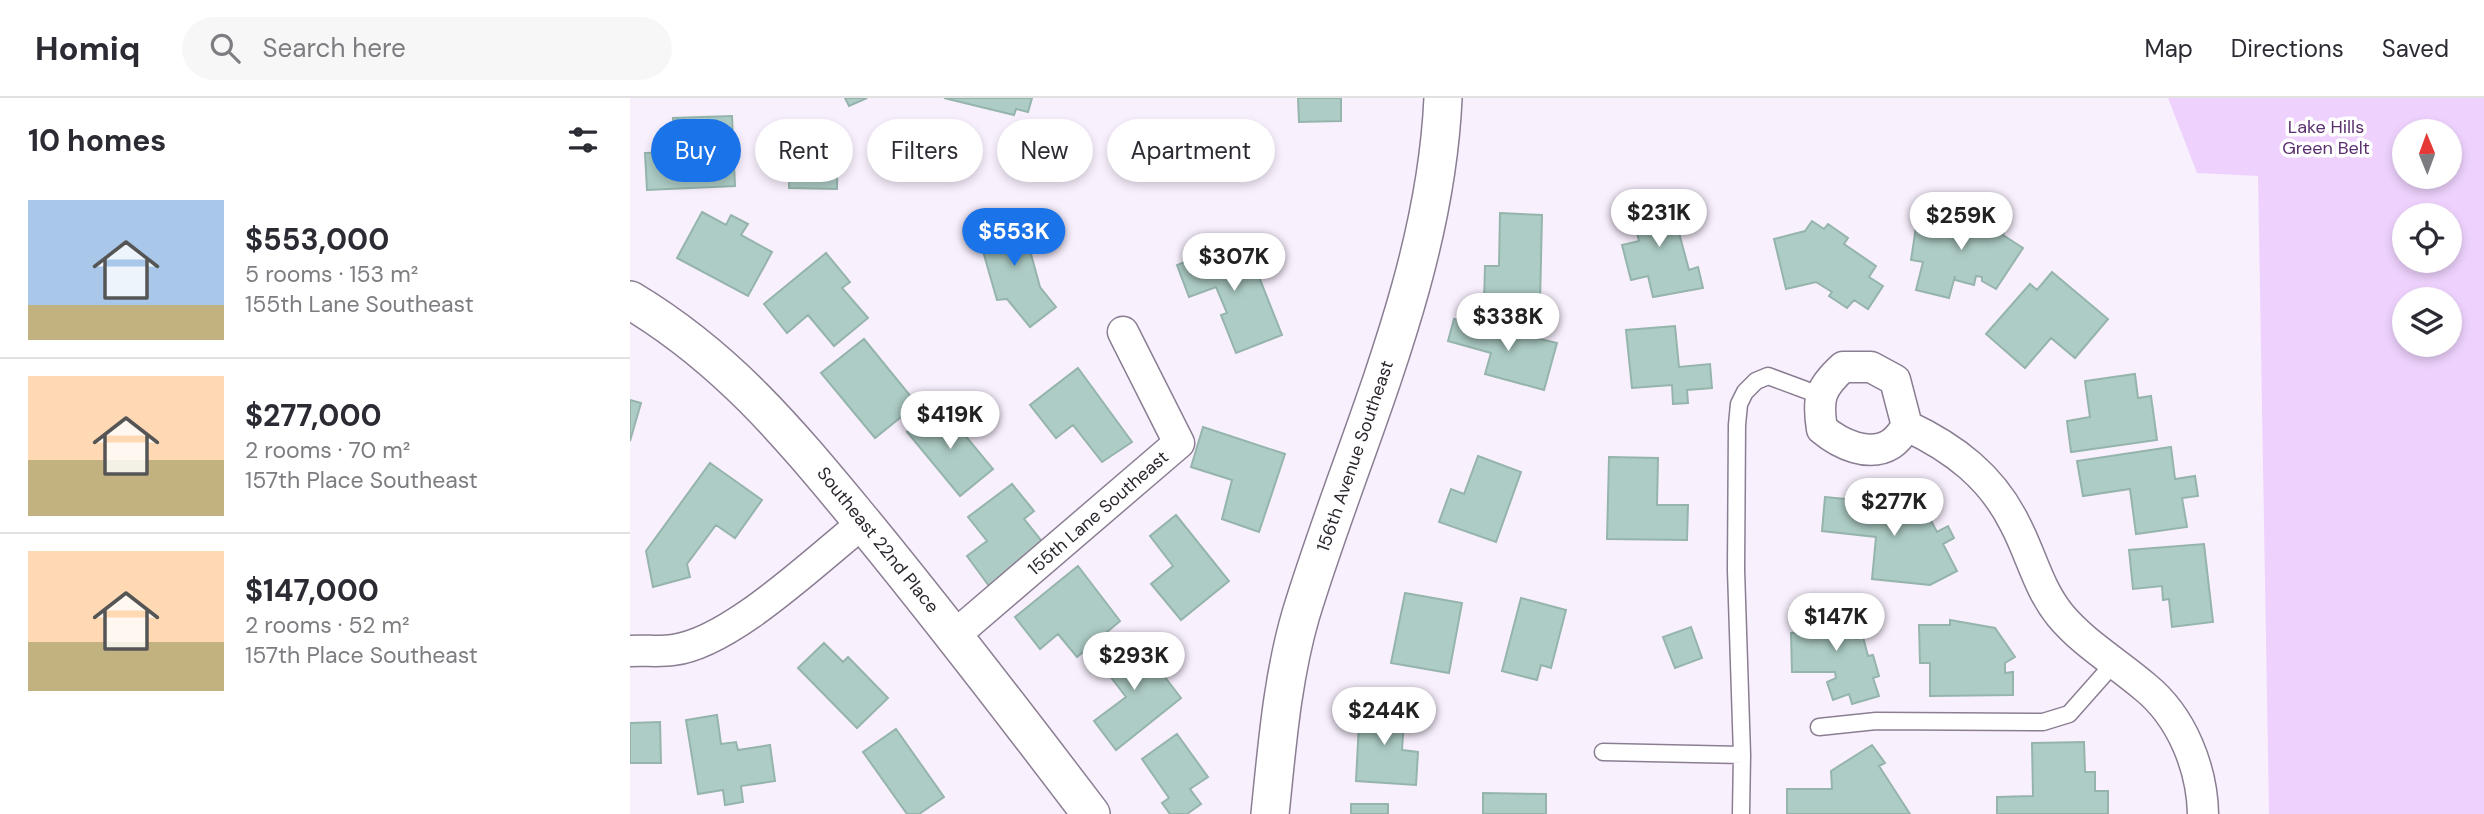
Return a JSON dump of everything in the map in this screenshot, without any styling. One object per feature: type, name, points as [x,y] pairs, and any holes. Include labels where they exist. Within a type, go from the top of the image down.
[{"type":"street","name":"156th Avenue Southeast","points":[[1270,814],[1280,711],[1300,617],[1393,347],[1414,276],[1431,189],[1443,98]]},
{"type":"street","name":"Southeast 22nd Place","points":[[630,300],[667,322],[740,383],[802,447],[956,635],[1091,814]]},
{"type":"street","name":"155th Lane Southeast","points":[[956,635],[1179,443],[1123,332]]},
{"type":"street","points":[[1908,426],[1891,444],[1865,449],[1839,443],[1822,429],[1818,405],[1827,382],[1843,367],[1871,367],[1895,380],[1908,426],[1944,443],[1974,467],[2016,524],[2045,593],[2060,615],[2148,689],[2187,743],[2197,771],[2203,814]]},
{"type":"street","points":[[630,651],[675,650],[710,638],[745,616],[863,523]]},
{"type":"lane","points":[[1741,814],[1742,755],[1735,570],[1739,404],[1756,381],[1768,376],[1822,396]]},
{"type":"lane","points":[[1819,727],[1876,721],[2043,722],[2069,714],[2115,662]]},
{"type":"lane","points":[[1603,752],[1742,755]]},
{"type":"green space","name":"Lake Hills Green Belt","points":[[2168,98],[2484,98],[2484,814],[2269,814],[2258,176],[2197,173]]},
{"type":"building","points":[[845,98],[867,98],[849,106]]},
{"type":"building","points":[[944,98],[1032,98],[1028,112],[1016,109],[1014,115]]},
{"type":"building","points":[[1298,98],[1341,98],[1341,121],[1299,122]]},
{"type":"building","points":[[732,116],[732,119],[673,119]]},
{"type":"building","points":[[645,153],[651,153],[651,182],[735,182],[735,186],[647,190]]},
{"type":"building","points":[[789,182],[837,182],[837,189],[789,188]]},
{"type":"building","points":[[1668,192],[1689,270],[1698,267],[1703,288],[1653,297],[1648,276],[1631,280],[1622,245],[1639,241],[1629,202]]},
{"type":"building","points":[[702,212],[726,225],[731,215],[748,224],[741,235],[772,252],[748,296],[677,258]]},
{"type":"building","points":[[1500,213],[1542,215],[1540,303],[1484,302],[1485,266],[1499,266]]},
{"type":"building","points":[[1954,213],[2007,223],[2003,235],[2023,248],[1996,289],[1982,281],[1982,277],[1976,276],[1974,285],[1955,280],[1955,276],[1949,298],[1916,290],[1923,262],[1911,260],[1918,214],[1952,222]]},
{"type":"building","points":[[1020,214],[1040,287],[1056,307],[1030,327],[1007,299],[997,300],[976,227]]},
{"type":"building","points":[[1812,221],[1824,229],[1828,224],[1848,238],[1844,244],[1876,266],[1869,277],[1883,286],[1868,309],[1854,300],[1847,308],[1829,296],[1832,292],[1816,282],[1786,289],[1774,239],[1805,231]]},
{"type":"building","points":[[1244,239],[1282,335],[1236,353],[1221,315],[1227,313],[1216,287],[1189,297],[1177,265]]},
{"type":"building","points":[[826,253],[850,282],[842,288],[868,318],[834,346],[808,315],[787,333],[764,304]]},
{"type":"building","points":[[2052,272],[2108,319],[2075,358],[2051,338],[2025,368],[1986,334],[2030,284],[2037,290]]},
{"type":"building","points":[[1454,319],[1557,343],[1544,390],[1485,374],[1491,353],[1448,341]]},
{"type":"building","points":[[1675,326],[1679,367],[1710,364],[1712,388],[1687,390],[1688,403],[1673,404],[1672,385],[1632,388],[1626,330]]},
{"type":"building","points":[[864,339],[917,404],[875,438],[821,373]]},
{"type":"building","points":[[1078,368],[1132,442],[1102,462],[1073,425],[1056,438],[1030,405]]},
{"type":"building","points":[[2135,374],[2138,398],[2151,396],[2157,440],[2071,452],[2067,421],[2090,417],[2085,381]]},
{"type":"building","points":[[630,400],[641,403],[630,441]]},
{"type":"building","points":[[940,405],[993,469],[960,496],[907,432]]},
{"type":"building","points":[[1203,427],[1285,454],[1259,532],[1222,519],[1232,480],[1191,467]]},
{"type":"building","points":[[2171,447],[2175,479],[2195,476],[2198,496],[2182,498],[2187,527],[2136,534],[2130,489],[2083,496],[2077,461]]},
{"type":"building","points":[[1478,456],[1521,472],[1496,542],[1439,522],[1451,489],[1464,494]]},
{"type":"building","points":[[1609,457],[1658,458],[1657,505],[1688,505],[1687,540],[1607,539]]},
{"type":"building","points":[[710,463],[762,500],[735,538],[716,525],[687,564],[690,577],[653,587],[646,551]]},
{"type":"building","points":[[1012,484],[1034,511],[1024,519],[1045,545],[992,590],[967,556],[987,541],[968,517]]},
{"type":"building","points":[[1825,497],[1876,502],[1885,497],[1911,500],[1918,514],[1928,515],[1937,532],[1948,526],[1954,538],[1943,544],[1957,571],[1930,585],[1872,579],[1876,537],[1822,531]]},
{"type":"building","points":[[1176,515],[1229,581],[1181,620],[1151,584],[1173,566],[1150,536]]},
{"type":"building","points":[[2204,544],[2213,622],[2172,627],[2169,599],[2163,600],[2162,586],[2133,589],[2129,550]]},
{"type":"building","points":[[1078,566],[1120,621],[1077,657],[1058,634],[1040,649],[1015,617]]},
{"type":"building","points":[[1405,593],[1462,603],[1449,673],[1391,663]]},
{"type":"building","points":[[1521,598],[1566,610],[1551,668],[1541,665],[1537,680],[1502,671]]},
{"type":"building","points":[[1855,605],[1856,639],[1863,637],[1868,656],[1873,655],[1879,676],[1873,678],[1879,696],[1852,704],[1849,694],[1833,700],[1827,682],[1836,678],[1835,672],[1792,672],[1791,633],[1810,632],[1810,606]]},
{"type":"building","points":[[1950,620],[1995,628],[2015,657],[2005,663],[2005,673],[2013,672],[2013,695],[1930,696],[1930,663],[1920,663],[1919,625],[1950,625]]},
{"type":"building","points":[[1691,627],[1702,658],[1675,668],[1663,637]]},
{"type":"building","points":[[1131,633],[1181,698],[1116,750],[1094,721],[1126,697],[1097,659]]},
{"type":"building","points":[[824,643],[843,662],[848,657],[888,698],[857,728],[798,668]]},
{"type":"building","points":[[1360,704],[1405,706],[1402,750],[1418,752],[1416,785],[1356,781]]},
{"type":"building","points":[[717,715],[721,744],[736,742],[738,750],[770,745],[775,781],[741,786],[743,802],[725,805],[723,790],[698,794],[686,720]]},
{"type":"building","points":[[660,722],[661,763],[630,763],[630,723]]},
{"type":"building","points":[[896,729],[944,797],[919,814],[907,814],[863,752]]},
{"type":"building","points":[[1177,734],[1208,777],[1190,789],[1201,804],[1187,814],[1170,814],[1162,803],[1169,798],[1142,759]]},
{"type":"building","points":[[2084,742],[2085,772],[2095,772],[2095,791],[2108,791],[2108,814],[1997,814],[1997,797],[2033,796],[2032,743]]},
{"type":"building","points":[[1872,745],[1885,763],[1879,766],[1910,814],[1787,814],[1787,789],[1832,789],[1831,771]]},
{"type":"building","points":[[1483,793],[1546,794],[1546,814],[1483,814]]},
{"type":"building","points":[[1351,804],[1388,804],[1388,814],[1351,814]]}]
